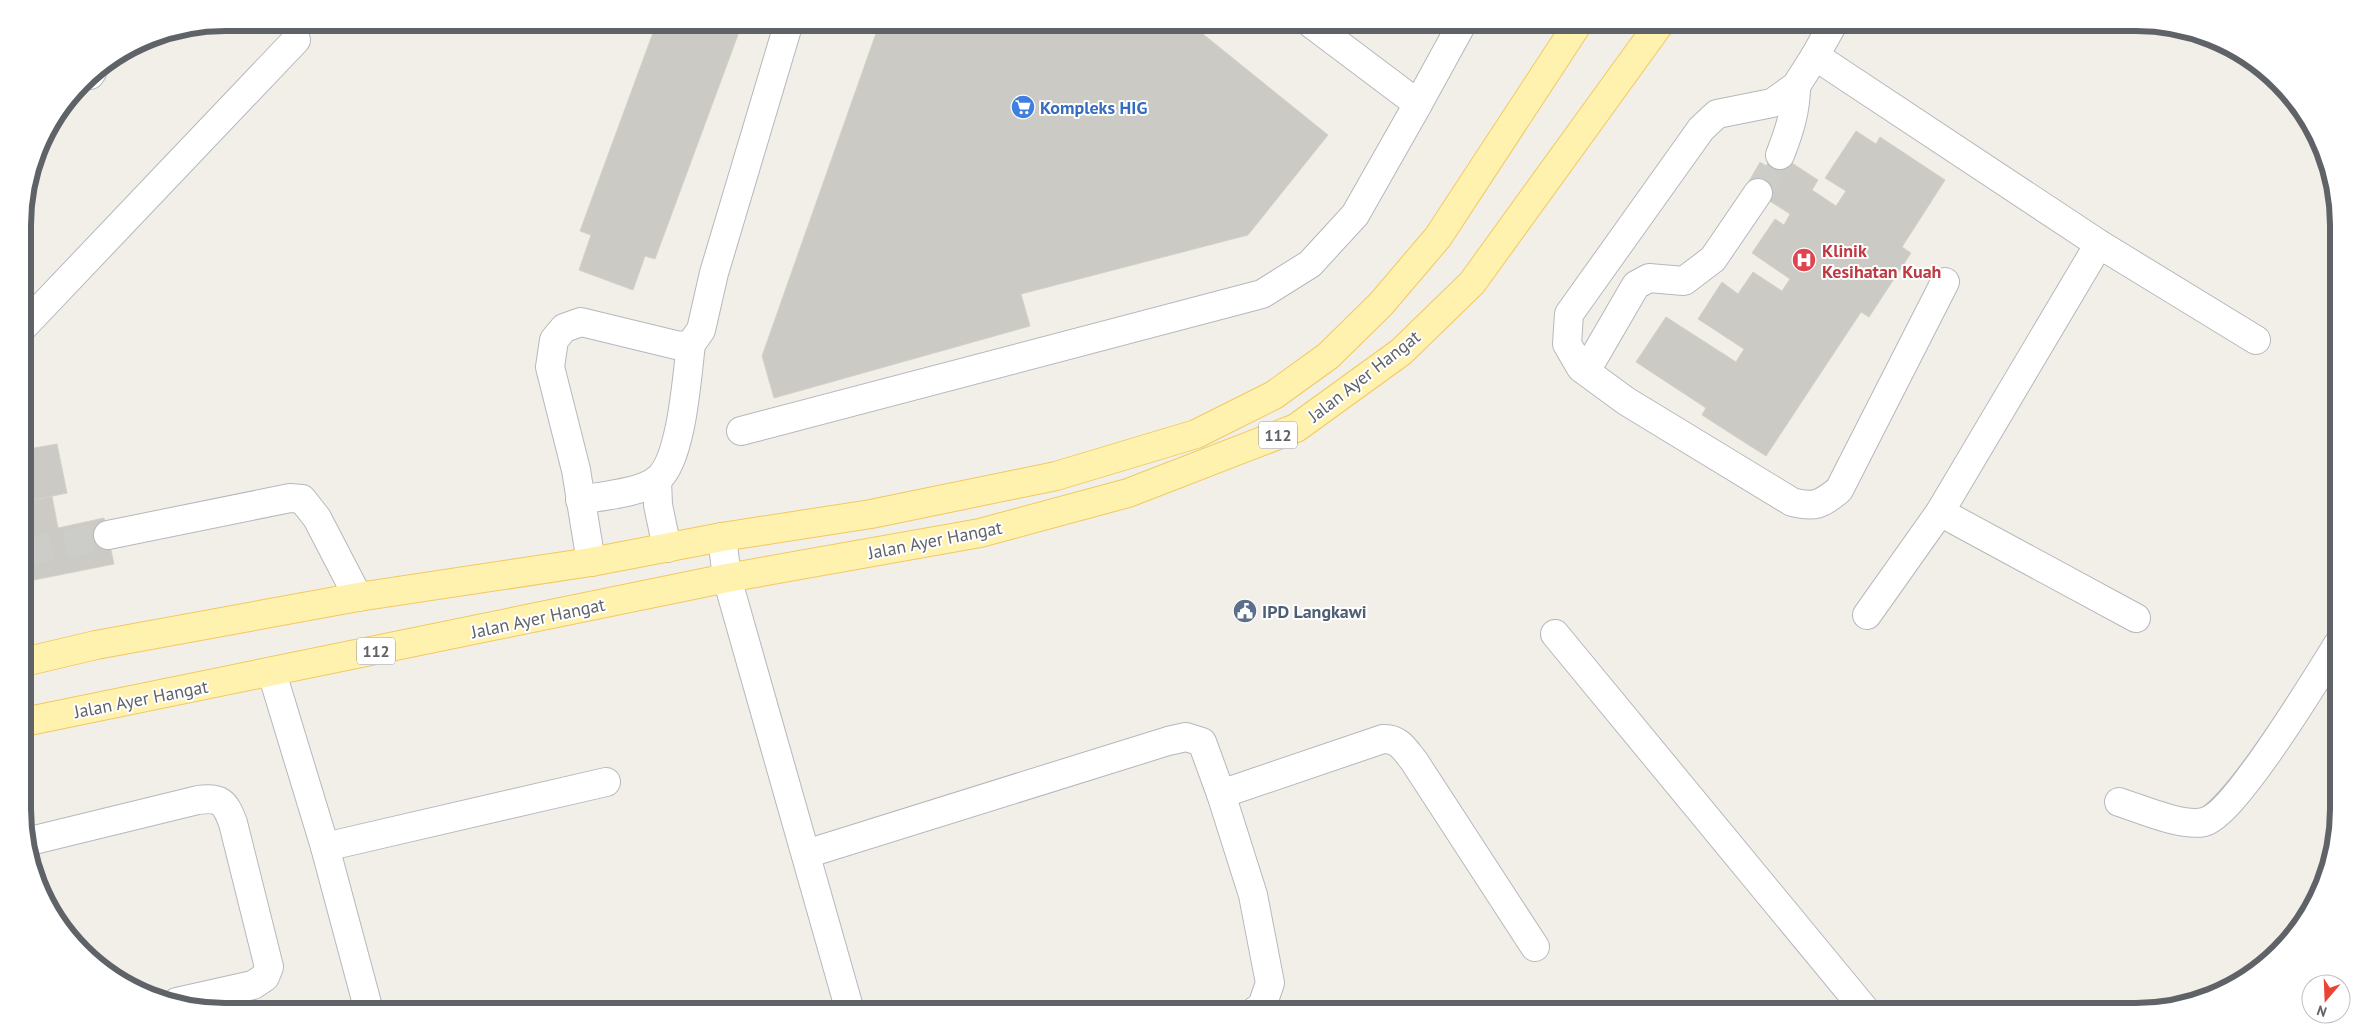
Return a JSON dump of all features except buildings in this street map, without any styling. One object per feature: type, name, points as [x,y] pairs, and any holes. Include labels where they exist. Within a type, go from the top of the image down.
[{"type":"main road","name":"112","points":[[31,660],[96,645],[358,596],[591,562],[722,537],[871,514],[1056,476],[1196,434],[1274,395],[1328,356],[1381,304],[1438,237],[1573,31]]},
{"type":"main road","name":"Jalan Ayer Hangat","points":[[31,721],[272,673],[727,578],[980,533],[1128,493],[1296,428],[1401,352],[1472,283],[1654,31]]},
{"type":"street","points":[[580,500],[636,489],[657,480],[666,468],[680,429],[691,344],[702,330],[714,273],[786,31]]},
{"type":"street","points":[[1321,31],[1418,104]]},
{"type":"street","points":[[741,431],[1262,294],[1310,264],[1355,215],[1458,31]]},
{"type":"street","points":[[1829,31],[1796,86],[1772,102],[1716,114],[1701,129],[1569,314],[1567,344],[1581,368],[1626,401],[1792,502],[1807,506],[1821,504],[1839,490],[1945,282]]},
{"type":"street","points":[[31,319],[296,40]]},
{"type":"street","points":[[1815,56],[2099,244],[2256,340]]},
{"type":"street","points":[[1780,155],[1790,129],[1796,105],[1796,86]]},
{"type":"street","points":[[1586,372],[1636,285],[1649,278],[1684,281],[1714,258],[1758,193]]},
{"type":"street","points":[[1867,615],[1940,512],[2099,244]]},
{"type":"street","points":[[591,562],[576,470],[550,367],[554,340],[564,328],[581,322],[680,346],[691,344]]},
{"type":"street","points":[[657,480],[658,506],[667,548]]},
{"type":"street","points":[[108,535],[290,498],[302,499],[317,518],[358,596]]},
{"type":"street","points":[[1940,512],[2136,618]]},
{"type":"street","points":[[722,537],[727,578],[848,1003]]},
{"type":"street","points":[[1555,634],[1859,1003]]},
{"type":"street","points":[[2119,802],[2191,824],[2206,822],[2220,812],[2274,744],[2330,656]]},
{"type":"street","points":[[272,673],[325,847],[368,1003]]},
{"type":"street","points":[[806,854],[1186,737],[1202,742],[1221,794],[1252,895],[1270,983],[1263,1003]]},
{"type":"street","points":[[1221,794],[1382,739],[1391,739],[1400,743],[1414,761],[1536,947]]},
{"type":"street","points":[[325,847],[606,782]]},
{"type":"street","points":[[34,840],[198,800],[216,799],[223,804],[233,823],[269,966],[265,977],[253,986],[190,999]]},
{"type":"tunnel","points":[[1758,193],[1780,155]]},
{"type":"tunnel","points":[[31,551],[108,535]]},
{"type":"place","name":"Kompleks HIG","points":[[1023,107]]},
{"type":"place","name":"Klinik Kesihatan Kuah","points":[[1804,260]]},
{"type":"place","name":"IPD Langkawi","points":[[1245,611]]}]
